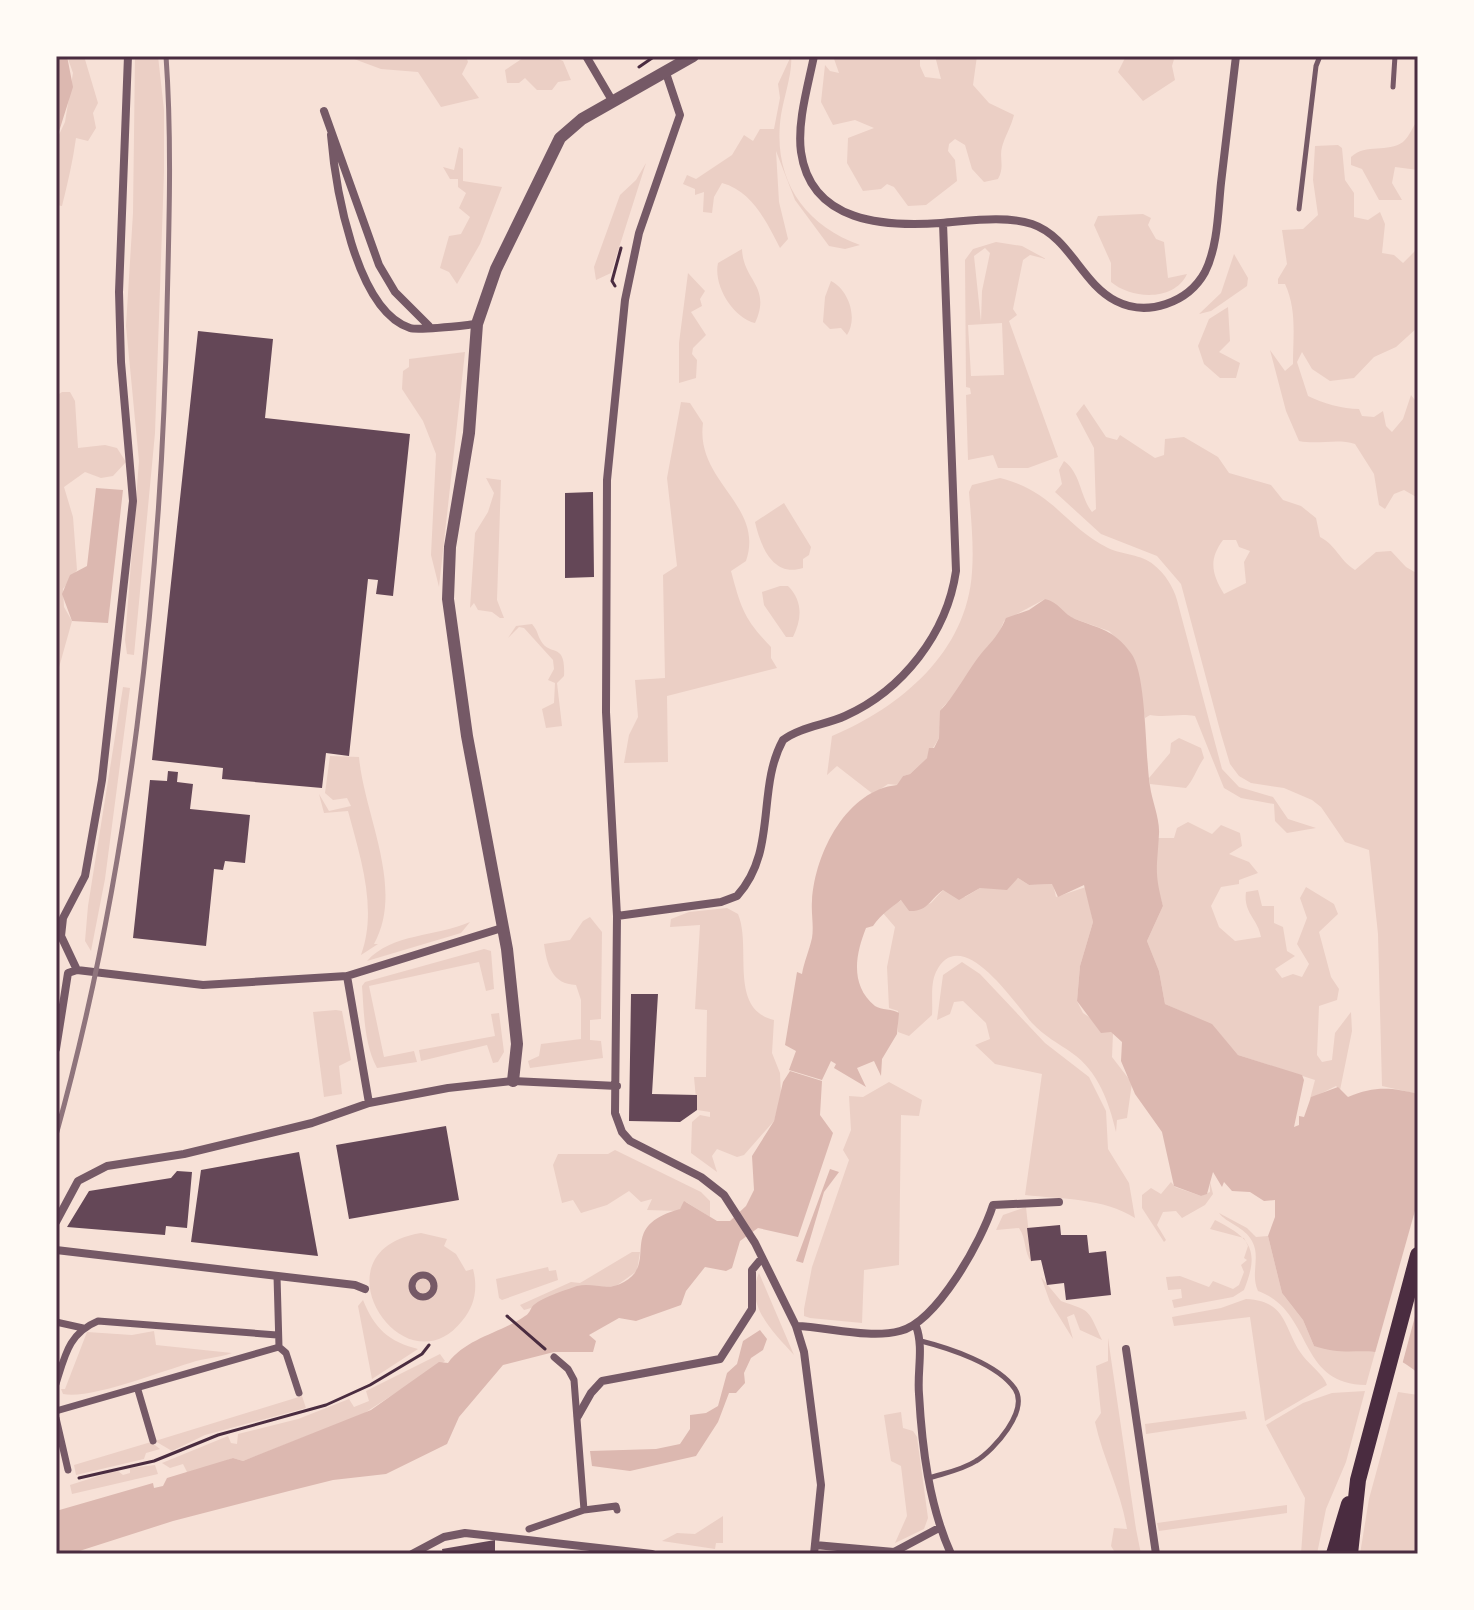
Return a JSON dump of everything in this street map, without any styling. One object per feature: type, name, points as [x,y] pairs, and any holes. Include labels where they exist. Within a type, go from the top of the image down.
[{"type":"highway","points":[[1334,1554],[1358,1480],[1418,1255]]},
{"type":"highway","points":[[1350,1554],[1358,1480]]},
{"type":"street","points":[[77,970],[61,936],[63,918],[85,876],[102,780],[133,501],[121,362],[119,292],[128,56]]},
{"type":"street","points":[[586,56],[613,102]]},
{"type":"street","points":[[513,1081],[516,1022],[467,736],[448,599],[450,547],[469,433],[477,324],[496,269],[560,138],[569,127],[693,56]]},
{"type":"street","points":[[814,56],[801,152],[814,188],[837,210],[854,218],[897,226],[1014,221],[1031,224],[1059,242],[1097,288],[1131,307],[1154,308],[1192,289],[1211,257],[1236,56]]},
{"type":"street","points":[[666,73],[675,91],[680,115],[639,233],[625,300],[607,480],[606,712],[617,916],[618,1124],[630,1141],[715,1186],[738,1213],[796,1326],[804,1352],[821,1485],[815,1549],[894,1552],[939,1528]]},
{"type":"street","points":[[324,111],[355,196],[364,232],[387,282],[429,326]]},
{"type":"street","points":[[331,135],[334,172],[365,279],[391,315],[412,329],[477,324]]},
{"type":"street","points":[[617,916],[721,902],[737,896],[763,851],[774,760],[783,740],[868,704],[920,656],[946,614],[956,571],[943,223]]},
{"type":"street","points":[[56,1049],[64,984],[68,973],[77,970],[203,985],[347,976],[502,928]]},
{"type":"street","points":[[347,976],[369,1103]]},
{"type":"street","points":[[56,1222],[78,1181],[98,1169],[312,1123],[369,1103],[513,1081],[617,1086]]},
{"type":"street","points":[[796,1326],[882,1332],[916,1326],[964,1267],[987,1226],[993,1205],[1059,1202]]},
{"type":"street","points":[[56,1250],[365,1289]]},
{"type":"street","points":[[578,1416],[602,1381],[720,1359],[752,1309],[752,1270],[762,1258]]},
{"type":"street","points":[[277,1276],[279,1347],[286,1353],[299,1393]]},
{"type":"street","points":[[56,1322],[83,1328],[110,1320],[277,1335]]},
{"type":"street","points":[[916,1326],[921,1341],[919,1398],[929,1478],[939,1528],[951,1554]]},
{"type":"street","points":[[56,1384],[69,1343],[83,1328]]},
{"type":"street","points":[[56,1411],[138,1390],[279,1347]]},
{"type":"street","points":[[1126,1349],[1156,1554]]},
{"type":"street","points":[[554,1357],[568,1369],[574,1380],[584,1510]]},
{"type":"street","points":[[138,1390],[153,1441]]},
{"type":"street","points":[[56,1418],[68,1470]]},
{"type":"street","points":[[529,1529],[584,1510],[616,1506],[617,1510]]},
{"type":"street","points":[[412,1554],[444,1537],[465,1533],[652,1554]]},
{"type":"lane","points":[[1299,209],[1316,66],[1320,56]]},
{"type":"lane","points":[[1393,87],[1395,56]]},
{"type":"lane","points":[[921,1341],[951,1348],[978,1362],[1007,1381],[1019,1400],[1018,1409],[989,1450],[976,1461],[929,1478]]},
{"type":"path","points":[[639,67],[655,56]]},
{"type":"path","points":[[507,1316],[554,1357]]},
{"type":"path","points":[[75,1480],[154,1461],[218,1435],[326,1405],[370,1385],[422,1354],[429,1345]]},
{"type":"shaded area","points":[[56,56],[67,56],[73,87],[56,141]]},
{"type":"shaded area","points":[[67,56],[84,56],[98,103],[93,113],[96,128],[88,141],[76,138],[62,206],[56,205],[59,179],[56,141],[65,122],[73,73]]},
{"type":"shaded area","points":[[135,56],[158,56],[164,110],[164,172],[155,433],[134,655],[127,654],[125,640],[139,461],[126,326],[133,213]]},
{"type":"shaded area","points":[[346,56],[466,56],[468,62],[462,74],[479,98],[441,107],[418,72],[381,69]]},
{"type":"shaded area","points":[[526,56],[552,56],[563,61],[571,80],[558,82],[552,90],[537,90],[525,78],[519,83],[507,83],[505,70]]},
{"type":"shaded area","points":[[791,56],[779,138],[787,178],[795,195],[822,225],[860,245],[845,249],[829,246],[795,200],[776,151],[779,202],[788,239],[780,248],[757,208],[733,187],[722,183],[714,197],[712,213],[703,212],[704,192],[695,195],[695,189],[683,184],[687,175],[696,179],[732,155],[744,135],[753,141],[760,129],[774,129],[780,98],[778,84]]},
{"type":"shaded area","points":[[833,56],[920,56],[925,77],[941,79],[935,56],[977,56],[973,85],[989,103],[1014,115],[1002,147],[998,179],[984,182],[972,169],[965,145],[955,139],[949,144],[948,151],[955,160],[957,181],[926,205],[908,206],[894,187],[887,184],[881,189],[863,191],[847,163],[848,138],[874,128],[855,120],[833,125],[821,102],[825,65],[830,71],[839,73]]},
{"type":"shaded area","points":[[1126,56],[1175,56],[1172,66],[1175,80],[1143,101],[1118,72]]},
{"type":"shaded area","points":[[1418,120],[1418,170],[1395,167],[1392,183],[1402,200],[1379,200],[1362,169],[1351,165],[1351,157],[1363,150],[1391,147],[1403,142]]},
{"type":"shaded area","points":[[1338,145],[1342,148],[1345,180],[1354,193],[1354,217],[1368,220],[1380,212],[1385,224],[1382,253],[1394,255],[1403,263],[1418,248],[1418,327],[1396,347],[1374,357],[1354,378],[1330,381],[1312,369],[1302,352],[1297,362],[1308,396],[1333,405],[1359,409],[1362,416],[1374,417],[1383,411],[1386,426],[1392,432],[1403,419],[1411,395],[1418,404],[1418,498],[1404,490],[1394,494],[1385,509],[1379,505],[1374,474],[1355,444],[1299,441],[1286,411],[1270,350],[1285,371],[1293,364],[1291,304],[1285,284],[1278,284],[1287,264],[1282,230],[1303,229],[1318,215],[1313,180],[1315,146]]},
{"type":"shaded area","points":[[459,147],[463,149],[463,181],[502,187],[480,244],[457,284],[449,272],[440,268],[449,236],[461,234],[470,217],[459,208],[466,193],[458,187],[458,179],[450,179],[443,167],[454,170]]},
{"type":"shaded area","points":[[646,163],[611,273],[596,280],[594,267],[620,195],[636,180]]},
{"type":"shaded area","points":[[1143,214],[1151,218],[1148,225],[1156,239],[1164,242],[1168,278],[1187,274],[1172,289],[1152,295],[1129,292],[1111,282],[1111,263],[1094,225],[1098,216]]},
{"type":"shaded area","points":[[996,242],[1022,246],[1046,259],[1030,255],[1023,260],[1013,309],[1017,315],[1009,321],[1058,457],[1028,468],[998,468],[993,455],[968,460],[966,395],[971,394],[970,388],[966,387],[965,260],[973,249]],"holes":[[[985,248],[990,253],[982,291],[981,322],[974,256]],[[1002,323],[1004,375],[971,376],[968,325]]]},
{"type":"shaded area","points":[[742,249],[747,269],[759,292],[759,311],[755,323],[732,308],[717,272],[718,263]]},
{"type":"shaded area","points":[[1234,254],[1248,278],[1247,286],[1211,311],[1199,314],[1221,293]]},
{"type":"shaded area","points":[[688,273],[705,291],[700,299],[702,306],[691,312],[706,335],[693,348],[692,354],[697,360],[696,378],[679,383],[679,343]]},
{"type":"shaded area","points":[[831,281],[843,291],[850,305],[852,321],[847,335],[841,328],[830,329],[823,322],[825,297]]},
{"type":"shaded area","points":[[1228,307],[1230,341],[1219,352],[1240,363],[1236,378],[1220,378],[1204,364],[1198,346],[1209,319]]},
{"type":"shaded area","points":[[465,352],[439,587],[431,555],[436,454],[423,421],[402,389],[403,371],[409,367],[409,359]]},
{"type":"shaded area","points":[[70,392],[75,401],[78,448],[105,445],[117,448],[126,462],[113,476],[101,478],[85,472],[64,487],[73,517],[77,570],[63,589],[64,607],[72,621],[58,671],[56,396]]},
{"type":"shaded area","points":[[681,402],[690,403],[703,423],[703,444],[709,462],[746,524],[749,541],[746,561],[731,571],[745,612],[771,647],[771,658],[777,668],[667,696],[668,762],[624,763],[629,735],[638,717],[635,680],[665,678],[663,575],[677,566],[667,478]]},
{"type":"shaded area","points":[[1084,404],[1106,437],[1117,440],[1120,435],[1155,458],[1164,455],[1165,439],[1184,437],[1218,457],[1229,473],[1271,485],[1283,500],[1301,506],[1316,518],[1320,537],[1355,570],[1376,552],[1391,551],[1406,567],[1418,574],[1418,1094],[1382,1086],[1378,934],[1369,850],[1345,842],[1321,807],[1312,800],[1284,788],[1251,783],[1239,776],[1230,764],[1181,584],[1157,556],[1101,534],[1055,492],[1062,484],[1059,470],[1064,461],[1074,472],[1092,512],[1096,509],[1094,448],[1076,414]],"holes":[[[1223,540],[1236,540],[1239,547],[1250,551],[1244,562],[1246,583],[1224,594],[1214,573],[1215,554]]]},
{"type":"shaded area","points":[[486,478],[501,480],[497,600],[504,618],[478,610],[474,603],[470,608],[475,533],[488,512],[494,493]]},
{"type":"shaded area","points":[[1000,478],[1019,484],[1047,500],[1093,539],[1114,550],[1144,559],[1162,572],[1177,600],[1222,769],[1239,787],[1273,797],[1288,819],[1316,828],[1287,833],[1275,821],[1274,804],[1241,798],[1224,788],[1195,716],[1150,715],[1145,718],[1131,653],[1109,631],[1072,618],[1045,599],[1004,621],[996,640],[977,660],[964,684],[942,708],[939,738],[927,758],[910,774],[903,776],[898,785],[888,784],[873,794],[837,766],[827,775],[832,736],[858,724],[905,692],[944,651],[958,627],[972,572],[969,492],[972,485]]},
{"type":"shaded area","points":[[96,488],[123,490],[108,623],[72,621],[62,594],[70,575],[87,566]]},
{"type":"shaded area","points":[[784,503],[811,547],[809,555],[803,559],[803,568],[792,570],[776,564],[764,549],[757,531],[755,522]]},
{"type":"shaded area","points":[[788,586],[799,604],[798,624],[793,637],[786,637],[764,605],[762,592]]},
{"type":"shaded area","points":[[1045,599],[1071,617],[1112,634],[1131,653],[1136,664],[1143,697],[1150,786],[1159,828],[1157,870],[1163,906],[1147,941],[1159,971],[1165,1004],[1212,1024],[1238,1055],[1302,1075],[1304,1080],[1294,1127],[1299,1125],[1299,1116],[1304,1117],[1311,1097],[1338,1087],[1348,1097],[1383,1089],[1418,1094],[1418,1373],[1389,1355],[1314,1346],[1303,1320],[1282,1293],[1268,1236],[1275,1217],[1275,1200],[1264,1201],[1250,1192],[1232,1191],[1224,1182],[1222,1187],[1213,1172],[1207,1194],[1201,1196],[1174,1186],[1162,1132],[1135,1094],[1121,1061],[1122,1042],[1111,1032],[1101,1033],[1077,1001],[1080,966],[1093,922],[1084,885],[1058,897],[1052,884],[1029,885],[1018,878],[1007,890],[980,888],[959,900],[943,890],[925,907],[915,911],[909,911],[901,900],[873,926],[866,928],[858,958],[858,979],[867,998],[875,1006],[899,1013],[897,1034],[882,1059],[881,1076],[874,1061],[857,1068],[866,1087],[834,1068],[836,1064],[831,1061],[822,1080],[789,1070],[796,1051],[785,1045],[797,972],[802,974],[812,938],[815,882],[827,844],[837,826],[863,798],[879,789],[897,785],[903,776],[910,774],[927,758],[929,748],[934,748],[939,738],[940,711],[1006,618],[1029,610]]},
{"type":"shaded area","points":[[532,624],[545,646],[557,651],[563,658],[564,676],[557,683],[562,726],[546,728],[542,709],[554,703],[555,683],[548,680],[554,669],[553,660],[524,628],[519,627],[508,638],[516,626]]},
{"type":"shaded area","points":[[123,687],[130,688],[105,879],[91,951],[85,941],[88,906]]},
{"type":"shaded area","points":[[1179,738],[1201,748],[1204,758],[1191,781],[1186,788],[1150,784],[1149,778],[1170,753],[1171,743]]},
{"type":"shaded area","points":[[330,756],[359,757],[384,876],[382,922],[374,944],[378,944],[361,955],[366,937],[368,901],[348,811],[324,813],[319,794],[329,811],[351,806],[347,798],[333,800],[325,793]]},
{"type":"shaded area","points":[[1188,822],[1212,834],[1221,825],[1240,833],[1242,846],[1229,854],[1249,862],[1258,873],[1239,880],[1239,884],[1221,887],[1211,906],[1219,927],[1235,941],[1261,937],[1247,905],[1246,892],[1258,890],[1262,906],[1274,906],[1274,923],[1283,927],[1287,951],[1295,956],[1275,969],[1282,978],[1293,974],[1302,977],[1309,964],[1297,944],[1307,918],[1300,898],[1306,887],[1334,904],[1338,914],[1319,932],[1331,977],[1339,989],[1337,1000],[1319,1006],[1317,1055],[1322,1062],[1332,1060],[1335,1033],[1351,1012],[1352,1031],[1340,1090],[1336,1086],[1310,1099],[1315,1080],[1238,1055],[1212,1025],[1165,1004],[1159,971],[1147,941],[1163,906],[1155,873],[1156,847],[1158,838],[1174,838],[1177,828]]},
{"type":"shaded area","points":[[1018,878],[1029,885],[1053,884],[1056,897],[1086,887],[1093,922],[1080,966],[1077,1001],[1083,1013],[1113,1033],[1112,1057],[1132,1083],[1127,1118],[1117,1120],[1116,1132],[1106,1099],[1089,1069],[1037,1028],[1001,986],[973,961],[959,956],[947,959],[934,977],[932,1015],[909,1036],[898,1032],[898,1011],[889,1008],[887,967],[895,927],[883,913],[903,899],[909,911],[931,903],[943,890],[965,897],[980,888],[1004,888]]},
{"type":"shaded area","points":[[727,908],[738,914],[742,928],[744,975],[751,1003],[760,1014],[774,1020],[772,1053],[780,1073],[781,1096],[774,1121],[744,1155],[737,1157],[717,1149],[712,1156],[717,1172],[691,1153],[692,1122],[700,1115],[710,1117],[710,1112],[697,1110],[694,1077],[706,1077],[707,1010],[695,1009],[700,925],[670,927],[671,919],[689,912]]},
{"type":"shaded area","points":[[590,917],[602,932],[601,1019],[590,1020],[590,1040],[601,1041],[603,1058],[530,1068],[528,1061],[539,1056],[541,1044],[581,1039],[581,1000],[576,985],[561,981],[552,972],[544,944],[570,940],[583,921]]},
{"type":"shaded area","points":[[470,922],[461,933],[367,961],[377,952],[402,940]]},
{"type":"shaded area","points":[[484,949],[491,951],[494,989],[486,991],[479,962],[369,986],[384,1057],[414,1051],[417,1062],[377,1068],[365,1028],[362,986],[365,982]]},
{"type":"shaded area","points":[[962,962],[980,974],[1045,1043],[1089,1077],[1106,1111],[1108,1149],[1129,1183],[1135,1218],[1096,1203],[1025,1195],[1042,1074],[995,1064],[975,1045],[990,1039],[986,1023],[963,1001],[954,1002],[950,1014],[937,1020],[943,975]]},
{"type":"shaded area","points":[[342,1011],[351,1060],[339,1066],[342,1094],[324,1097],[313,1012]]},
{"type":"shaded area","points":[[499,1013],[504,1052],[498,1062],[493,1063],[487,1045],[421,1061],[419,1050],[495,1036],[491,1014]]},
{"type":"shaded area","points":[[790,1071],[822,1081],[820,1115],[833,1133],[798,1237],[758,1228],[740,1241],[732,1268],[726,1271],[705,1267],[686,1291],[681,1305],[636,1321],[619,1318],[589,1335],[596,1341],[593,1352],[554,1352],[503,1365],[459,1417],[447,1444],[386,1474],[333,1480],[173,1521],[70,1554],[56,1554],[56,1511],[153,1483],[154,1488],[163,1486],[167,1478],[233,1458],[243,1461],[371,1410],[439,1362],[448,1363],[464,1348],[516,1322],[546,1297],[577,1286],[606,1287],[624,1282],[639,1265],[643,1235],[649,1225],[660,1216],[680,1209],[684,1201],[717,1221],[730,1221],[746,1206],[754,1190],[752,1156],[774,1121],[783,1082]]},
{"type":"shaded area","points":[[889,1082],[922,1100],[919,1116],[901,1115],[899,1265],[864,1270],[862,1323],[804,1316],[812,1267],[849,1160],[843,1150],[851,1130],[849,1096],[863,1097]]},
{"type":"shaded area","points":[[615,1150],[701,1192],[710,1201],[710,1217],[686,1202],[678,1211],[647,1210],[652,1199],[641,1202],[629,1191],[607,1205],[581,1213],[573,1200],[562,1203],[553,1165],[558,1154],[608,1154]]},
{"type":"shaded area","points":[[830,1169],[839,1172],[824,1192],[803,1263],[796,1261]]},
{"type":"shaded area","points":[[1171,1182],[1175,1187],[1201,1196],[1210,1192],[1210,1182],[1213,1194],[1205,1205],[1182,1218],[1176,1211],[1163,1212],[1157,1225],[1166,1240],[1164,1242],[1142,1208],[1142,1195],[1151,1188],[1161,1194]]},
{"type":"shaded area","points":[[1026,1207],[1032,1263],[1019,1228],[996,1230],[1003,1215]]},
{"type":"shaded area","points":[[1219,1213],[1247,1228],[1256,1237],[1268,1236],[1282,1293],[1303,1320],[1314,1346],[1376,1349],[1366,1385],[1344,1381],[1327,1373],[1289,1314],[1276,1301],[1258,1291],[1256,1253],[1249,1236]]},
{"type":"shaded area","points":[[1215,1220],[1237,1233],[1242,1237],[1210,1229]]},
{"type":"shaded area","points":[[421,1233],[447,1239],[444,1246],[456,1254],[466,1271],[473,1269],[475,1290],[473,1303],[462,1321],[439,1339],[416,1341],[394,1330],[378,1311],[370,1288],[372,1265],[389,1245]]},
{"type":"shaded area","points":[[1246,1243],[1251,1265],[1244,1290],[1233,1297],[1174,1308],[1172,1300],[1182,1298],[1181,1289],[1168,1290],[1166,1277],[1180,1276],[1209,1287],[1213,1281],[1233,1289],[1239,1285],[1244,1272],[1241,1265],[1247,1260],[1244,1258]]},
{"type":"shaded area","points":[[632,1252],[640,1252],[637,1271],[616,1286],[576,1287],[531,1308],[524,1310],[520,1305],[571,1282],[580,1283]]},
{"type":"shaded area","points":[[548,1267],[549,1271],[556,1270],[558,1280],[502,1300],[499,1298],[496,1279]]},
{"type":"shaded area","points":[[759,1273],[794,1355],[770,1328],[758,1307],[755,1285]]},
{"type":"shaded area","points":[[1041,1277],[1061,1301],[1088,1313],[1102,1340],[1080,1330],[1074,1314],[1067,1317],[1073,1339],[1050,1302]]},
{"type":"shaded area","points":[[1246,1299],[1260,1301],[1278,1311],[1303,1356],[1327,1385],[1265,1421],[1250,1317],[1174,1326],[1172,1317],[1221,1308]]},
{"type":"shaded area","points":[[363,1300],[384,1332],[418,1349],[372,1379],[358,1306]]},
{"type":"shaded area","points":[[760,1330],[767,1339],[763,1350],[751,1358],[744,1373],[745,1383],[736,1393],[729,1393],[718,1422],[696,1456],[630,1471],[592,1466],[590,1451],[656,1449],[680,1444],[690,1429],[690,1415],[706,1413],[718,1406],[727,1373],[737,1364],[743,1341]]},
{"type":"shaded area","points":[[154,1331],[156,1345],[232,1353],[195,1361],[107,1389],[63,1394],[61,1389],[65,1389],[87,1332],[132,1335]]},
{"type":"shaded area","points":[[1108,1338],[1141,1554],[1116,1554],[1111,1546],[1114,1528],[1127,1529],[1095,1422],[1101,1413],[1096,1366],[1108,1361]]},
{"type":"shaded area","points":[[440,1354],[445,1361],[363,1414],[243,1461],[233,1458],[193,1473],[187,1472],[183,1464],[170,1468],[162,1463],[228,1436],[231,1443],[237,1444],[238,1434],[298,1419],[349,1399],[354,1407],[369,1401],[366,1391]]},
{"type":"shaded area","points":[[1365,1391],[1346,1462],[1326,1509],[1317,1554],[1301,1554],[1305,1498],[1266,1425],[1303,1403],[1332,1393]]},
{"type":"shaded area","points":[[1398,1392],[1418,1395],[1418,1554],[1360,1554],[1369,1499]]},
{"type":"shaded area","points":[[302,1396],[306,1408],[205,1435],[172,1451],[155,1441]]},
{"type":"shaded area","points":[[1245,1411],[1247,1419],[1146,1434],[1145,1424]]},
{"type":"shaded area","points":[[901,1412],[903,1428],[913,1431],[917,1437],[928,1518],[924,1529],[895,1543],[907,1516],[901,1466],[891,1461],[884,1415]]},
{"type":"shaded area","points":[[151,1442],[160,1449],[146,1453],[144,1459],[76,1475],[74,1465]]},
{"type":"shaded area","points":[[155,1465],[158,1474],[72,1494],[70,1485],[111,1472],[118,1471],[123,1475],[130,1473],[130,1468]]},
{"type":"shaded area","points":[[1287,1505],[1287,1513],[1159,1531],[1157,1523]]},
{"type":"shaded area","points":[[723,1516],[723,1543],[716,1543],[715,1549],[662,1541],[677,1533],[695,1534]]},
{"type":"pier","points":[[1418,1200],[1418,1305],[1402,1365],[1375,1353]]},
{"type":"building","points":[[198,331],[273,339],[265,418],[410,434],[393,596],[376,594],[378,580],[368,579],[349,756],[326,753],[322,788],[222,779],[223,768],[152,760]]},
{"type":"building","points":[[593,492],[594,577],[565,578],[565,493]]},
{"type":"building","points":[[168,771],[178,772],[177,782],[193,784],[190,809],[250,815],[245,863],[225,861],[223,870],[214,869],[206,946],[133,938],[150,780],[167,781]]},
{"type":"building","points":[[631,994],[658,994],[652,1094],[697,1095],[697,1110],[680,1122],[629,1121]]},
{"type":"building","points":[[446,1126],[459,1200],[349,1219],[336,1145]]},
{"type":"building","points":[[299,1152],[318,1256],[191,1242],[201,1170]]},
{"type":"building","points":[[177,1171],[192,1172],[187,1228],[166,1226],[165,1235],[67,1227],[89,1191],[171,1178]]},
{"type":"building","points":[[1060,1225],[1061,1235],[1087,1235],[1089,1253],[1106,1251],[1111,1295],[1066,1300],[1064,1283],[1047,1285],[1041,1260],[1031,1261],[1027,1228]]},
{"type":"building","points":[[495,1540],[495,1554],[443,1554],[442,1549]]},
{"type":"railway","points":[[56,1135],[82,1036],[122,831],[149,621],[164,413],[169,215],[166,56]]}]
